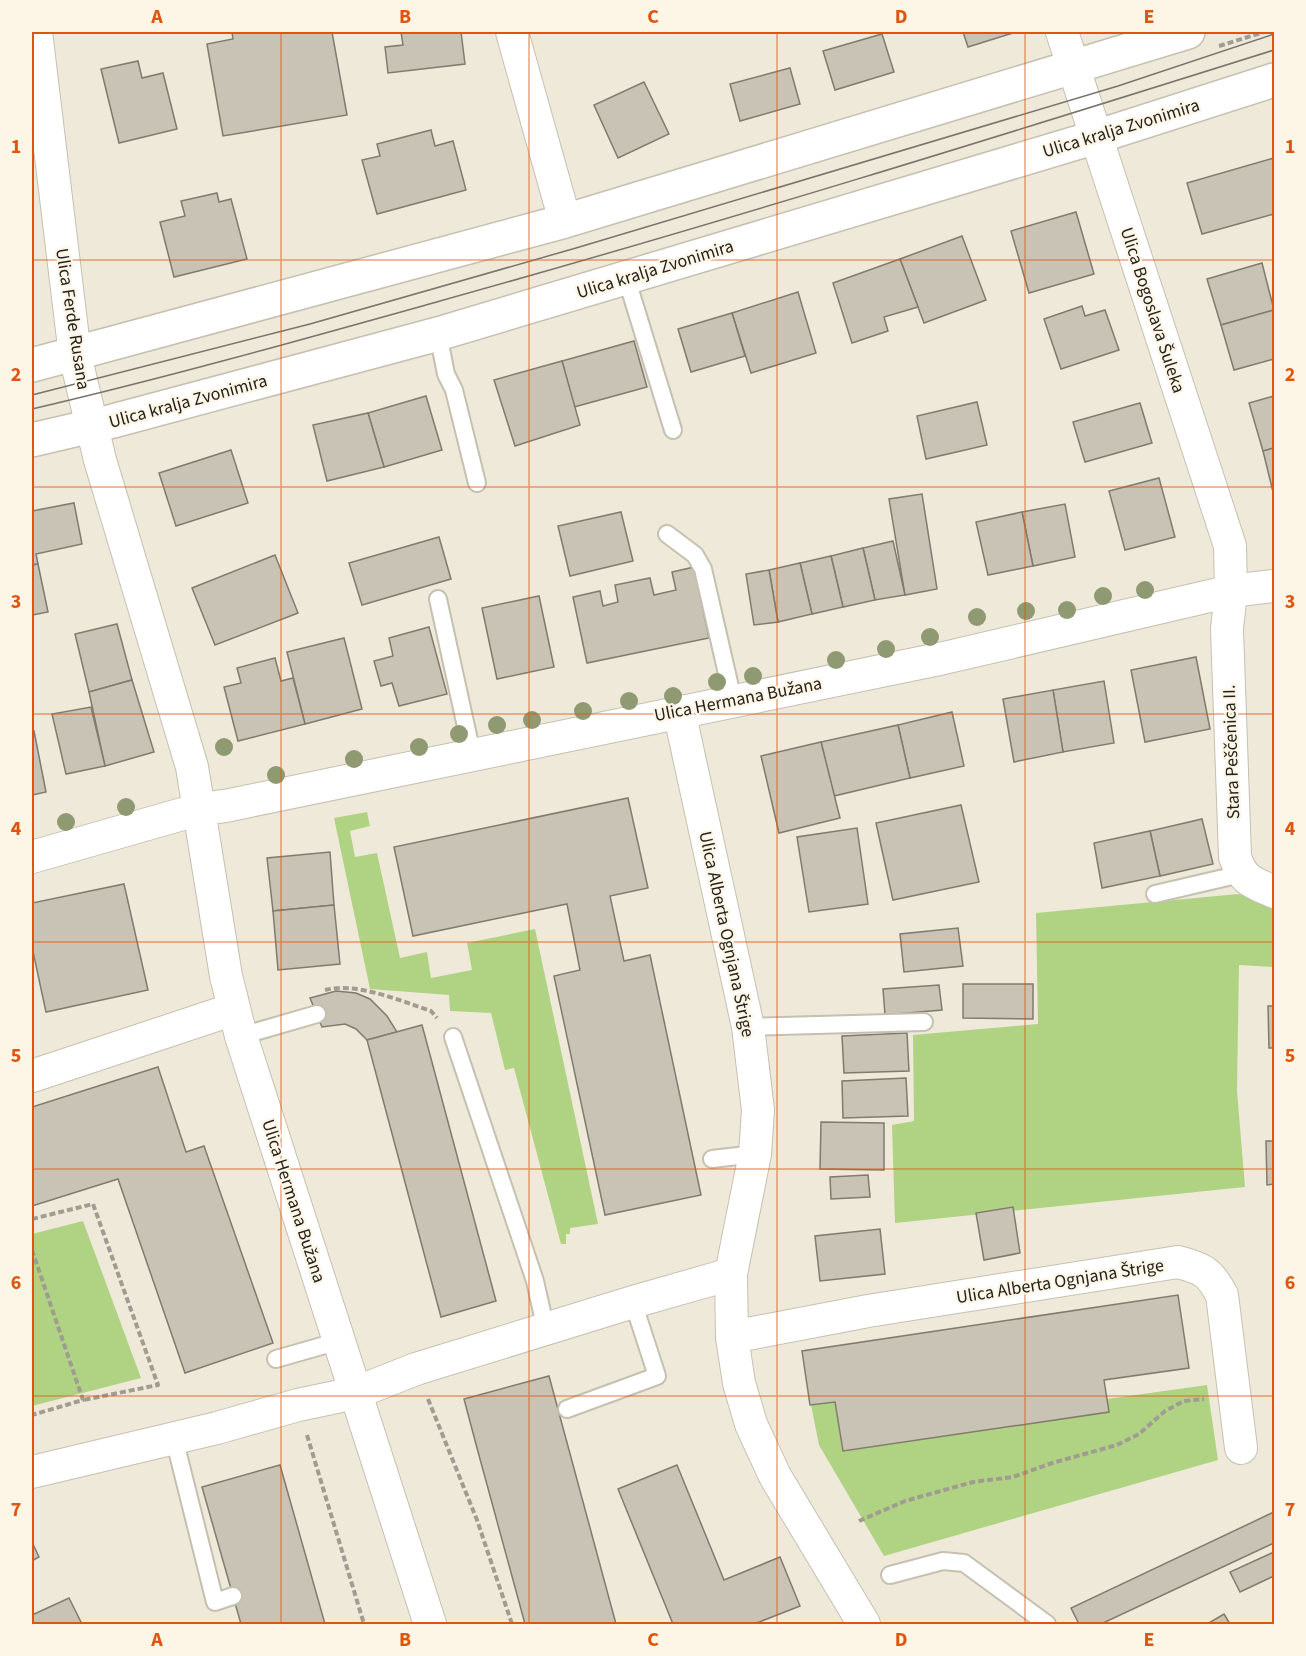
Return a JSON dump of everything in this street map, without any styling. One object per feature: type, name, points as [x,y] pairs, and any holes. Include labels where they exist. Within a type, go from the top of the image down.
[{"type":"main road","points":[[32,365],[565,221],[1188,32]]},
{"type":"main road","name":"Ulica kralja Zvonimira","points":[[32,440],[438,334],[1096,137],[1275,80]]},
{"type":"street","name":"Ulica Ferde Rusana","points":[[36,32],[75,355],[100,460],[192,767],[200,809]]},
{"type":"street","points":[[513,32],[565,221]]},
{"type":"street","name":"Ulica Bogoslava Šuleka","points":[[1062,32],[1230,546],[1231,591]]},
{"type":"street","name":"Ulica Hermana Bužana","points":[[32,857],[200,809],[225,806],[964,653],[1231,591],[1275,586]]},
{"type":"street","name":"Stara Peščenica II.","points":[[1231,591],[1227,629],[1234,834],[1235,857],[1241,874]]},
{"type":"street","name":"Ulica Alberta Ognjana Štrige","points":[[680,711],[748,1027],[758,1110],[755,1154],[731,1274],[732,1337],[739,1383],[751,1424],[775,1476],[864,1624]]},
{"type":"street","name":"Ulica Hermana Bužana","points":[[200,809],[226,976],[238,1022],[430,1624]]},
{"type":"street","points":[[1241,874],[1255,884],[1275,892]]},
{"type":"street","points":[[32,1076],[238,1022]]},
{"type":"street","name":"Ulica Alberta Ognjana Štrige","points":[[732,1337],[868,1311],[1178,1262],[1200,1267],[1214,1281],[1221,1295],[1241,1448]]},
{"type":"street","points":[[32,1472],[217,1428],[298,1405],[355,1393],[416,1369],[731,1274]]},
{"type":"lane","points":[[626,277],[673,430]]},
{"type":"lane","points":[[438,334],[446,374],[454,390],[477,483]]},
{"type":"lane","points":[[667,534],[695,555],[703,569],[733,700]]},
{"type":"lane","points":[[438,598],[472,754]]},
{"type":"lane","points":[[1155,894],[1241,874]]},
{"type":"lane","points":[[238,1022],[317,1014]]},
{"type":"lane","points":[[748,1027],[924,1023]]},
{"type":"lane","points":[[453,1037],[535,1281],[546,1330]]},
{"type":"lane","points":[[712,1159],[755,1154]]},
{"type":"lane","points":[[567,1409],[657,1376],[633,1302]]},
{"type":"lane","points":[[276,1359],[339,1341]]},
{"type":"lane","points":[[174,1438],[215,1602],[233,1596]]},
{"type":"lane","points":[[890,1575],[943,1561],[964,1563],[1047,1624]]},
{"type":"path","points":[[324,991],[336,988],[358,990],[431,1011],[453,1037]]},
{"type":"path","points":[[32,1219],[93,1204],[158,1385],[83,1400],[32,1415]]},
{"type":"path","points":[[32,1250],[83,1400]]},
{"type":"path","points":[[426,1392],[477,1520],[512,1624]]},
{"type":"path","points":[[858,1521],[905,1501],[973,1482],[1013,1476],[1117,1445],[1139,1434],[1165,1411],[1185,1401],[1234,1397]]},
{"type":"path","points":[[306,1431],[364,1624]]},
{"type":"green space","points":[[367,812],[370,826],[350,831],[355,857],[377,853],[400,958],[427,952],[431,978],[472,970],[467,943],[535,929],[598,1224],[570,1228],[570,1234],[566,1234],[566,1244],[561,1244],[514,1068],[505,1070],[491,1013],[450,1011],[449,995],[370,989],[334,818]]},
{"type":"green space","points":[[1238,894],[1274,901],[1274,967],[1239,965],[1237,1091],[1245,1187],[895,1223],[892,1125],[914,1121],[913,1035],[1038,1024],[1036,913]]},
{"type":"green space","points":[[83,1221],[141,1378],[32,1406],[32,1234]]},
{"type":"green space","points":[[1207,1385],[1218,1460],[884,1556],[819,1445],[811,1405],[835,1402],[843,1451],[1108,1412],[1107,1399]]},
{"type":"building","points":[[232,32],[332,32],[347,115],[223,136],[207,44],[233,39]]},
{"type":"building","points":[[401,32],[461,32],[465,64],[388,73],[385,47],[403,45]]},
{"type":"building","points":[[963,32],[1016,32],[968,47]]},
{"type":"building","points":[[882,34],[894,72],[835,90],[823,51]]},
{"type":"building","points":[[138,61],[142,78],[163,73],[177,129],[119,143],[101,69]]},
{"type":"building","points":[[790,68],[800,104],[740,121],[730,84]]},
{"type":"building","points":[[644,82],[669,134],[618,158],[594,105]]},
{"type":"building","points":[[431,130],[435,146],[453,141],[466,190],[377,214],[362,160],[380,156],[377,144]]},
{"type":"building","points":[[1274,158],[1274,214],[1202,234],[1187,183]]},
{"type":"building","points":[[217,193],[219,202],[231,199],[247,259],[174,277],[160,222],[185,216],[181,201]]},
{"type":"building","points":[[1076,212],[1094,274],[1029,293],[1011,231]]},
{"type":"building","points":[[962,236],[986,300],[924,323],[900,259]]},
{"type":"building","points":[[900,259],[918,307],[884,317],[888,331],[852,343],[833,283]]},
{"type":"building","points":[[1262,263],[1274,310],[1221,325],[1207,279]]},
{"type":"building","points":[[798,292],[816,353],[751,373],[732,313]]},
{"type":"building","points":[[1082,306],[1085,316],[1105,310],[1119,350],[1061,369],[1044,319]]},
{"type":"building","points":[[1274,310],[1274,359],[1234,370],[1221,325]]},
{"type":"building","points":[[732,313],[745,356],[691,372],[678,329]]},
{"type":"building","points":[[634,341],[647,387],[574,407],[562,361]]},
{"type":"building","points":[[562,361],[580,425],[515,446],[494,380]]},
{"type":"building","points":[[426,396],[442,450],[384,467],[368,413]]},
{"type":"building","points":[[1274,396],[1274,448],[1263,451],[1249,403]]},
{"type":"building","points":[[977,402],[987,445],[926,459],[917,416]]},
{"type":"building","points":[[1140,403],[1152,443],[1085,462],[1073,422]]},
{"type":"building","points":[[368,413],[384,467],[327,481],[313,425]]},
{"type":"building","points":[[1274,448],[1274,496],[1263,451]]},
{"type":"building","points":[[231,450],[248,503],[176,526],[159,473]]},
{"type":"building","points":[[1159,478],[1175,537],[1125,550],[1109,491]]},
{"type":"building","points":[[922,494],[937,589],[905,595],[889,499]]},
{"type":"building","points":[[74,503],[82,544],[36,554],[38,564],[32,565],[32,511]]},
{"type":"building","points":[[1065,504],[1075,557],[1033,566],[1022,512]]},
{"type":"building","points":[[621,512],[633,561],[570,576],[558,526]]},
{"type":"building","points":[[1022,512],[1033,566],[988,575],[976,522]]},
{"type":"building","points":[[439,537],[451,579],[362,605],[349,563]]},
{"type":"building","points":[[893,541],[905,595],[875,600],[863,548]]},
{"type":"building","points":[[863,548],[875,600],[843,607],[831,556]]},
{"type":"building","points":[[275,555],[298,613],[215,645],[192,588]]},
{"type":"building","points":[[831,556],[843,607],[812,614],[800,563]]},
{"type":"building","points":[[800,563],[812,614],[778,622],[769,570]]},
{"type":"building","points":[[38,564],[48,612],[32,615],[32,565]]},
{"type":"building","points":[[694,567],[709,638],[587,663],[573,597],[600,591],[603,606],[618,602],[615,585],[650,578],[654,595],[676,590],[672,572]]},
{"type":"building","points":[[769,570],[778,622],[754,625],[746,574]]},
{"type":"building","points":[[539,596],[554,667],[497,679],[482,608]]},
{"type":"building","points":[[117,624],[132,680],[89,692],[75,634]]},
{"type":"building","points":[[429,627],[447,694],[399,706],[392,683],[381,686],[374,661],[393,656],[389,638]]},
{"type":"building","points":[[344,638],[362,709],[305,724],[287,652]]},
{"type":"building","points":[[1196,657],[1210,729],[1145,742],[1131,670]]},
{"type":"building","points":[[275,658],[281,681],[293,678],[305,724],[238,741],[224,687],[241,683],[237,668]]},
{"type":"building","points":[[132,680],[154,752],[105,766],[89,692]]},
{"type":"building","points":[[1104,681],[1114,743],[1063,752],[1053,690]]},
{"type":"building","points":[[1053,690],[1063,752],[1014,762],[1003,699]]},
{"type":"building","points":[[91,707],[105,766],[66,774],[52,714]]},
{"type":"building","points":[[952,712],[964,766],[910,778],[898,725]]},
{"type":"building","points":[[898,725],[910,778],[834,796],[821,742]]},
{"type":"building","points":[[34,731],[46,792],[32,795],[32,732]]},
{"type":"building","points":[[821,742],[840,818],[779,833],[761,756]]},
{"type":"building","points":[[628,798],[648,888],[610,896],[624,961],[650,955],[701,1195],[605,1215],[554,976],[580,970],[567,904],[413,936],[394,847]]},
{"type":"building","points":[[961,805],[979,882],[893,900],[876,823]]},
{"type":"building","points":[[1202,819],[1213,864],[1160,876],[1150,831]]},
{"type":"building","points":[[857,828],[868,904],[809,912],[797,837]]},
{"type":"building","points":[[1150,831],[1160,876],[1102,888],[1094,843]]},
{"type":"building","points":[[330,852],[334,905],[273,911],[267,858]]},
{"type":"building","points":[[124,884],[148,990],[46,1012],[32,947],[32,903]]},
{"type":"building","points":[[334,905],[340,964],[278,970],[273,911]]},
{"type":"building","points":[[958,928],[963,966],[904,972],[900,934]]},
{"type":"building","points":[[963,984],[1033,984],[1033,1019],[963,1018]]},
{"type":"building","points":[[939,985],[942,1010],[885,1015],[883,989]]},
{"type":"building","points":[[336,991],[356,993],[370,999],[387,1016],[397,1032],[367,1040],[356,1029],[345,1024],[322,1027],[310,998]]},
{"type":"building","points":[[1268,1006],[1274,1006],[1274,1048],[1269,1048]]},
{"type":"building","points":[[422,1025],[496,1301],[441,1317],[367,1040]]},
{"type":"building","points":[[907,1033],[909,1071],[844,1073],[842,1036]]},
{"type":"building","points":[[158,1067],[186,1152],[204,1146],[273,1343],[185,1373],[118,1179],[32,1206],[32,1107]]},
{"type":"building","points":[[906,1078],[908,1116],[843,1118],[842,1081]]},
{"type":"building","points":[[821,1122],[884,1123],[884,1170],[820,1169]]},
{"type":"building","points":[[1266,1141],[1274,1141],[1274,1184],[1267,1185]]},
{"type":"building","points":[[868,1175],[870,1197],[831,1199],[830,1177]]},
{"type":"building","points":[[1013,1207],[1020,1253],[984,1260],[976,1213]]},
{"type":"building","points":[[880,1229],[885,1274],[820,1281],[815,1236]]},
{"type":"building","points":[[1178,1295],[1189,1368],[1104,1380],[1109,1412],[843,1451],[835,1402],[810,1405],[802,1351]]},
{"type":"building","points":[[549,1376],[616,1624],[525,1624],[477,1448],[464,1399]]},
{"type":"building","points":[[280,1465],[325,1624],[241,1624],[202,1487]]},
{"type":"building","points":[[677,1465],[724,1580],[780,1557],[800,1606],[754,1624],[673,1624],[618,1489]]},
{"type":"building","points":[[1274,1512],[1274,1543],[1101,1624],[1079,1624],[1071,1608]]},
{"type":"building","points":[[32,1542],[39,1557],[32,1561]]},
{"type":"building","points":[[1274,1552],[1274,1576],[1240,1592],[1230,1572]]},
{"type":"building","points":[[69,1598],[82,1624],[32,1624],[32,1615]]},
{"type":"building","points":[[1224,1614],[1230,1624],[1207,1624]]},
{"type":"tram line","points":[[32,395],[310,324],[576,248],[1118,86],[1274,34]]},
{"type":"tram line","points":[[32,409],[236,357],[649,241],[1274,50]]}]
